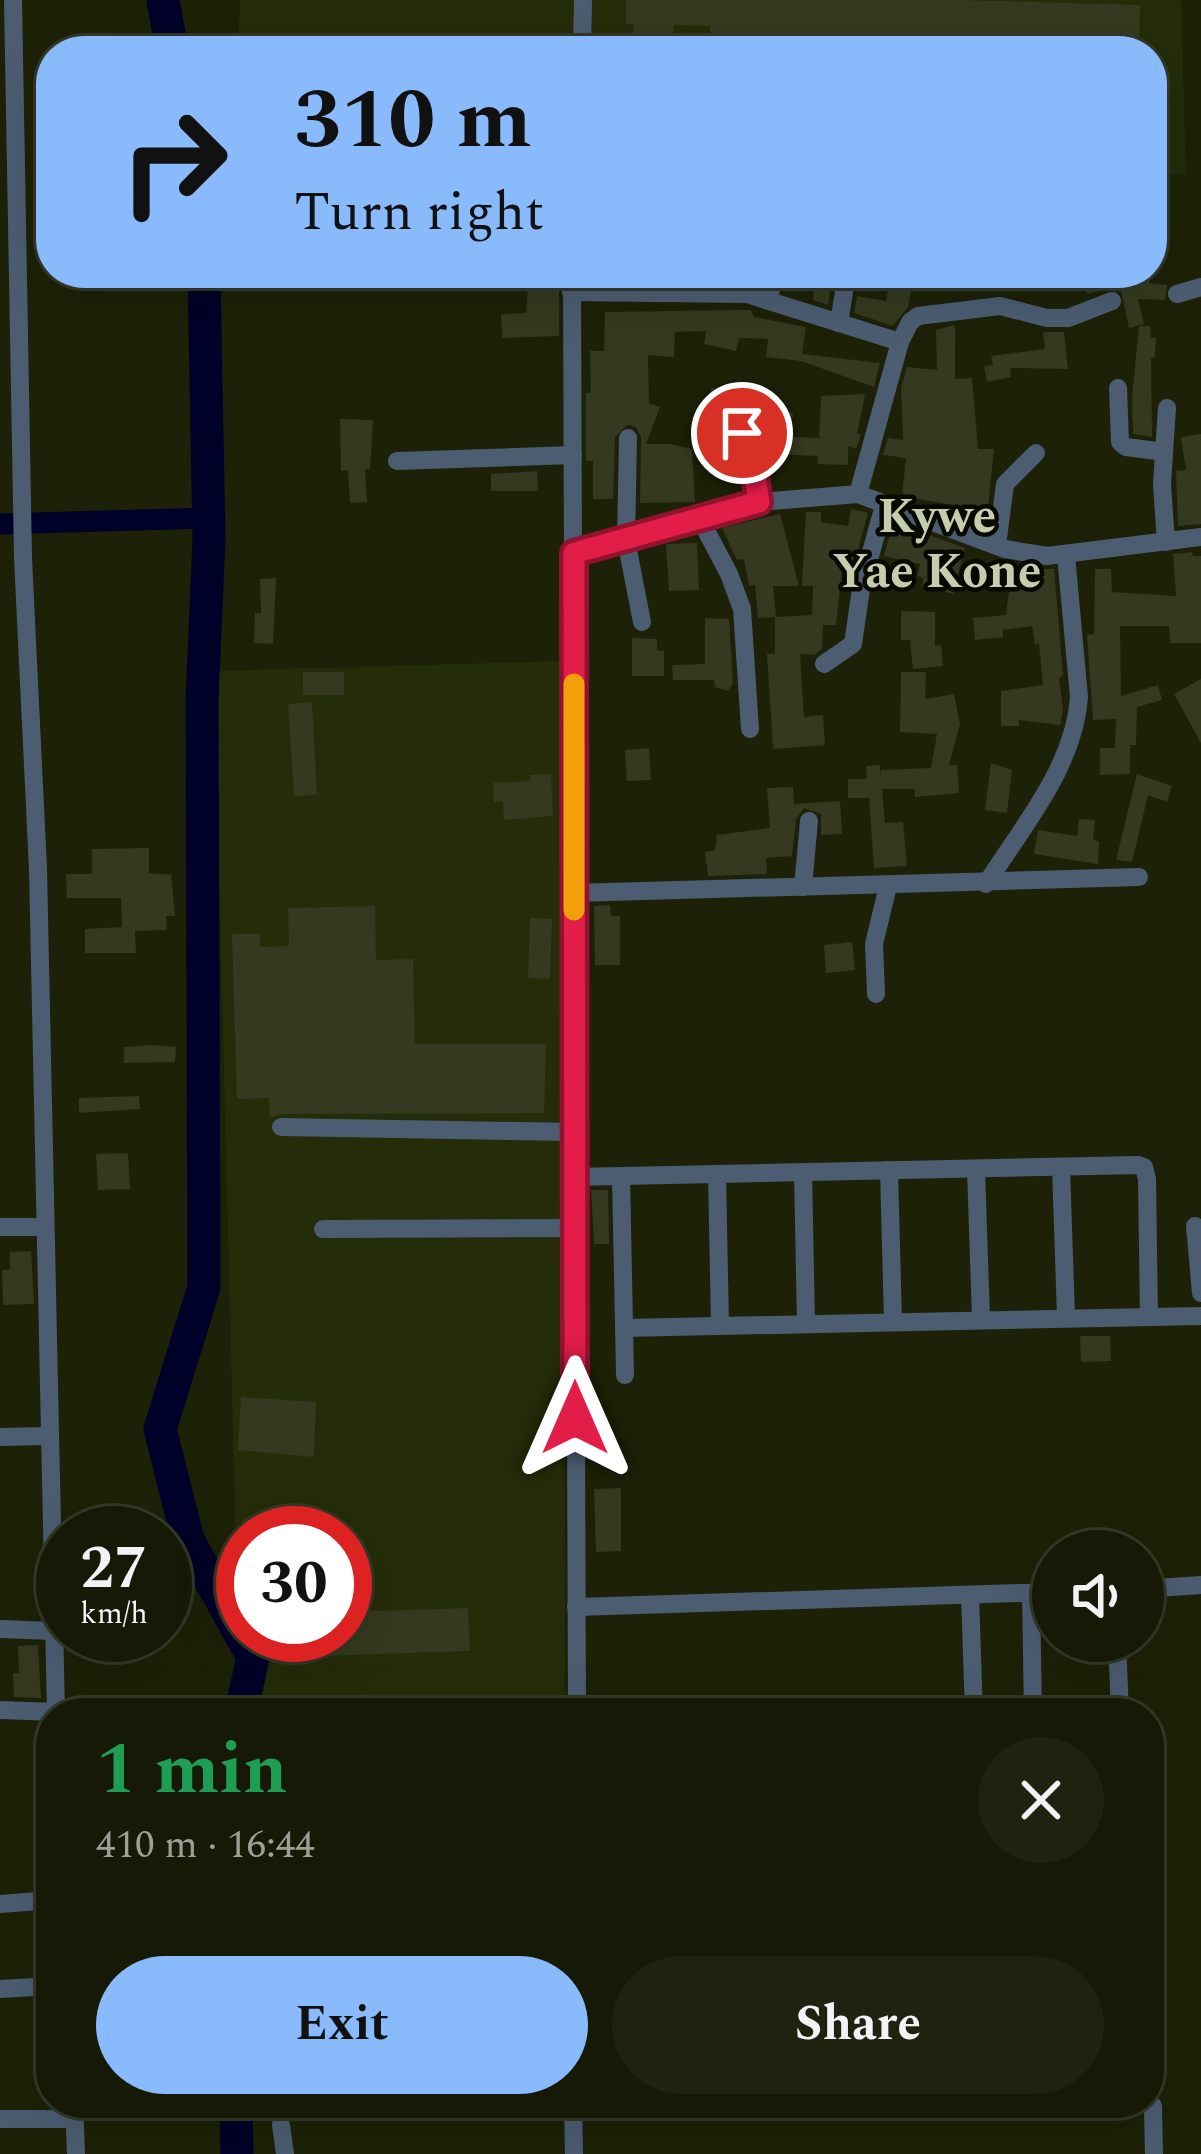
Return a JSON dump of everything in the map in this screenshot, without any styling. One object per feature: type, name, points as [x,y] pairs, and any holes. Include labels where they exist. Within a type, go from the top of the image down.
[{"type":"street","points":[[13,0],[23,558],[38,869],[50,1506]]},
{"type":"street","points":[[583,0],[583,36]]},
{"type":"street","points":[[1177,294],[1201,287]]},
{"type":"street","points":[[571,288],[577,1698]]},
{"type":"street","points":[[585,288],[602,294],[748,294],[900,341]]},
{"type":"street","points":[[602,294],[603,288]]},
{"type":"street","points":[[770,301],[771,288]]},
{"type":"street","points":[[839,323],[845,288]]},
{"type":"street","points":[[858,494],[900,341],[910,322],[918,316],[1000,305],[1047,318],[1068,318],[1112,301]]},
{"type":"street","points":[[1118,388],[1120,442],[1164,452]]},
{"type":"street","points":[[1166,542],[1167,408]]},
{"type":"street","points":[[708,423],[749,439],[759,502]]},
{"type":"street","points":[[628,438],[626,540],[642,622]]},
{"type":"street","points":[[997,546],[1006,484],[1036,454]]},
{"type":"street","points":[[397,461],[573,455]]},
{"type":"street","points":[[574,553],[759,502],[858,494],[997,546],[1047,556],[1201,537]]},
{"type":"street","points":[[824,664],[854,644],[861,589],[884,505]]},
{"type":"street","points":[[700,519],[742,609],[750,729]]},
{"type":"street","points":[[986,884],[1063,763],[1077,720],[1066,555]]},
{"type":"street","points":[[802,887],[809,821]]},
{"type":"street","points":[[574,893],[1139,877]]},
{"type":"street","points":[[876,994],[874,944],[888,886]]},
{"type":"street","points":[[281,1127],[574,1132]]},
{"type":"street","points":[[1061,1167],[1066,1317]]},
{"type":"street","points":[[574,1177],[1144,1167],[1149,1317]]},
{"type":"street","points":[[976,1168],[981,1319]]},
{"type":"street","points":[[890,1171],[893,1321]]},
{"type":"street","points":[[803,1172],[806,1323]]},
{"type":"street","points":[[717,1174],[720,1325]]},
{"type":"street","points":[[622,1176],[626,1375]]},
{"type":"street","points":[[1195,1226],[1201,1293]]},
{"type":"street","points":[[0,1227],[44,1227]]},
{"type":"street","points":[[323,1228],[574,1228]]},
{"type":"street","points":[[625,1328],[1201,1316]]},
{"type":"street","points":[[0,1438],[49,1436]]},
{"type":"street","points":[[1164,1588],[1201,1585]]},
{"type":"street","points":[[576,1607],[1031,1593],[1033,1698]]},
{"type":"street","points":[[970,1595],[973,1698]]},
{"type":"street","points":[[0,1629],[36,1630]]},
{"type":"street","points":[[54,1662],[55,1698]]},
{"type":"street","points":[[1118,1662],[1119,1698]]},
{"type":"street","points":[[0,1710],[36,1711]]},
{"type":"street","points":[[0,1904],[36,1901]]},
{"type":"street","points":[[0,1989],[36,1987]]},
{"type":"street","points":[[0,2119],[36,2115]]},
{"type":"street","points":[[75,2118],[76,2154]]},
{"type":"street","points":[[573,2118],[574,2154]]},
{"type":"street","points":[[1153,2118],[1154,2154]]},
{"type":"street","points":[[281,2125],[285,2154]]},
{"type":"shaded area","points":[[240,0],[1181,0],[1186,175],[1167,174],[1167,36],[239,36]]},
{"type":"shaded area","points":[[563,661],[565,1698],[240,1698],[239,1662],[372,1662],[372,1506],[235,1506],[214,671]]},
{"type":"building","points":[[626,0],[1140,5],[1139,36],[710,36],[710,26],[674,25],[674,36],[633,36],[634,24],[626,24]]},
{"type":"building","points":[[528,288],[559,288],[559,336],[502,338],[501,314],[526,313]]},
{"type":"building","points":[[800,288],[831,288],[828,305],[813,300],[814,289]]},
{"type":"building","points":[[889,288],[912,288],[908,307],[893,326],[854,313],[857,296],[886,301]]},
{"type":"building","points":[[1113,288],[1167,288],[1165,300],[1138,299],[1144,324],[1129,328],[1121,291]]},
{"type":"building","points":[[751,310],[754,317],[806,327],[802,354],[880,363],[874,387],[801,361],[766,357],[768,339],[739,338],[736,351],[704,344],[706,331],[675,332],[674,357],[648,355],[649,403],[660,407],[646,444],[692,449],[695,502],[640,503],[641,437],[636,427],[627,425],[615,437],[613,499],[593,499],[593,461],[586,461],[586,393],[591,393],[590,351],[604,351],[605,312]]},
{"type":"building","points":[[955,325],[955,379],[972,378],[978,449],[994,449],[986,526],[957,517],[959,506],[902,496],[906,458],[883,455],[888,438],[903,440],[901,388],[907,367],[937,370],[936,330]]},
{"type":"building","points":[[1139,326],[1150,326],[1151,338],[1156,338],[1155,357],[1151,358],[1152,437],[1133,434]]},
{"type":"building","points":[[1064,332],[1068,369],[1010,368],[1011,377],[987,382],[984,366],[993,365],[991,356],[1045,349],[1043,333]]},
{"type":"building","points":[[711,388],[774,396],[771,423],[708,410]]},
{"type":"building","points":[[865,394],[857,434],[861,434],[856,449],[848,446],[848,465],[818,464],[818,456],[775,454],[774,410],[793,413],[790,437],[822,438],[821,396]]},
{"type":"building","points":[[340,419],[373,420],[370,469],[365,469],[367,502],[350,503],[348,470],[341,471]]},
{"type":"building","points":[[1201,434],[1201,524],[1178,526],[1176,471],[1186,470],[1181,437]]},
{"type":"building","points":[[537,471],[538,491],[491,491],[491,474]]},
{"type":"building","points":[[851,509],[868,513],[854,564],[843,562],[836,625],[823,625],[822,649],[814,655],[800,654],[804,717],[823,715],[825,745],[773,749],[767,654],[775,654],[775,617],[812,615],[813,586],[802,586],[806,512],[821,512],[821,522],[848,526]]},
{"type":"building","points":[[780,514],[799,586],[773,586],[776,617],[758,618],[755,585],[749,586],[744,559],[737,560],[722,528]]},
{"type":"building","points":[[893,522],[965,548],[953,594],[923,586],[923,578],[917,576],[920,564],[884,556]]},
{"type":"building","points":[[697,543],[699,590],[669,591],[666,544]]},
{"type":"building","points":[[1173,554],[1201,556],[1201,643],[1170,643],[1169,626],[1120,626],[1121,696],[1158,685],[1162,700],[1137,707],[1130,774],[1100,775],[1100,748],[1115,748],[1116,719],[1093,720],[1087,635],[1094,634],[1095,569],[1111,569],[1112,592],[1176,596]]},
{"type":"building","points":[[1013,569],[1054,569],[1063,675],[1059,678],[1060,725],[1019,720],[1019,726],[1001,726],[1001,691],[1043,685],[1032,626],[1003,630],[1003,637],[975,640],[973,618],[1006,615],[1009,591],[1015,591]]},
{"type":"building","points":[[276,578],[273,644],[254,643],[255,613],[261,613],[260,579]]},
{"type":"building","points":[[901,611],[935,612],[935,646],[941,645],[943,666],[913,669],[910,640],[901,640]]},
{"type":"building","points":[[705,618],[729,619],[733,683],[728,691],[715,687],[714,680],[673,680],[672,665],[705,664]]},
{"type":"building","points":[[632,638],[657,639],[657,650],[664,651],[664,676],[632,676]]},
{"type":"building","points":[[303,672],[344,672],[344,695],[303,695]]},
{"type":"building","points":[[901,672],[926,672],[925,699],[954,694],[960,724],[949,765],[957,765],[959,793],[915,797],[915,789],[882,789],[885,823],[903,822],[907,866],[874,868],[869,798],[848,798],[848,779],[867,779],[866,766],[880,765],[881,780],[881,770],[931,768],[937,734],[900,732]]},
{"type":"building","points":[[1201,679],[1201,743],[1174,694]]},
{"type":"building","points":[[312,702],[317,795],[294,796],[288,704]]},
{"type":"building","points":[[649,748],[651,780],[627,781],[625,750]]},
{"type":"building","points":[[991,763],[1012,770],[1007,813],[985,810]]},
{"type":"building","points":[[551,774],[553,816],[504,820],[503,801],[494,802],[493,783],[530,781],[530,775]]},
{"type":"building","points":[[1137,774],[1172,786],[1167,802],[1148,795],[1132,862],[1116,860]]},
{"type":"building","points":[[793,787],[794,804],[840,801],[842,834],[821,835],[821,814],[804,808],[796,819],[792,856],[766,858],[767,874],[708,876],[705,852],[715,850],[717,835],[770,828],[767,788]]},
{"type":"building","points":[[1079,819],[1095,820],[1098,864],[1034,854],[1038,830],[1077,836]]},
{"type":"building","points":[[149,848],[149,873],[171,875],[175,916],[166,916],[167,930],[135,931],[136,953],[85,953],[85,929],[122,927],[121,898],[67,898],[66,874],[92,874],[92,849]]},
{"type":"building","points":[[610,905],[611,916],[620,916],[620,965],[595,965],[594,906]]},
{"type":"building","points":[[375,906],[376,960],[413,959],[415,1044],[546,1044],[544,1113],[281,1114],[270,1118],[269,1098],[237,1099],[232,934],[260,934],[260,947],[289,946],[288,908]]},
{"type":"building","points":[[530,918],[552,919],[550,979],[528,978]]},
{"type":"building","points":[[852,942],[855,970],[826,973],[824,945]]},
{"type":"building","points":[[124,1047],[176,1047],[175,1062],[124,1063]]},
{"type":"building","points":[[139,1096],[140,1109],[79,1113],[79,1098]]},
{"type":"building","points":[[128,1153],[130,1189],[98,1190],[96,1154]]},
{"type":"building","points":[[591,1190],[608,1190],[609,1244],[594,1244]]},
{"type":"building","points":[[31,1251],[34,1304],[3,1305],[2,1270],[10,1269],[10,1252]]},
{"type":"building","points":[[1080,1336],[1110,1336],[1111,1361],[1081,1362]]},
{"type":"building","points":[[241,1397],[316,1402],[314,1457],[238,1450]]},
{"type":"building","points":[[621,1488],[621,1551],[596,1552],[594,1489]]},
{"type":"building","points":[[468,1608],[470,1651],[372,1654],[372,1611]]},
{"type":"building","points":[[36,1645],[41,1698],[14,1697],[18,1646]]},
{"type":"waterway","points":[[163,0],[169,36]]},
{"type":"waterway","points":[[204,288],[209,540],[202,699],[204,1287],[160,1429],[188,1540],[253,1657],[244,1698]]},
{"type":"waterway","points":[[0,524],[209,518]]},
{"type":"waterway","points":[[236,2118],[237,2154]]},
{"type":"slow traffic","points":[[574,684],[574,910]]},
{"type":"district","name":"Kywe Yae Kone","points":[[937,542]]},
{"type":"route","points":[[575,1418],[574,553],[759,502],[749,439],[742,433]]}]
